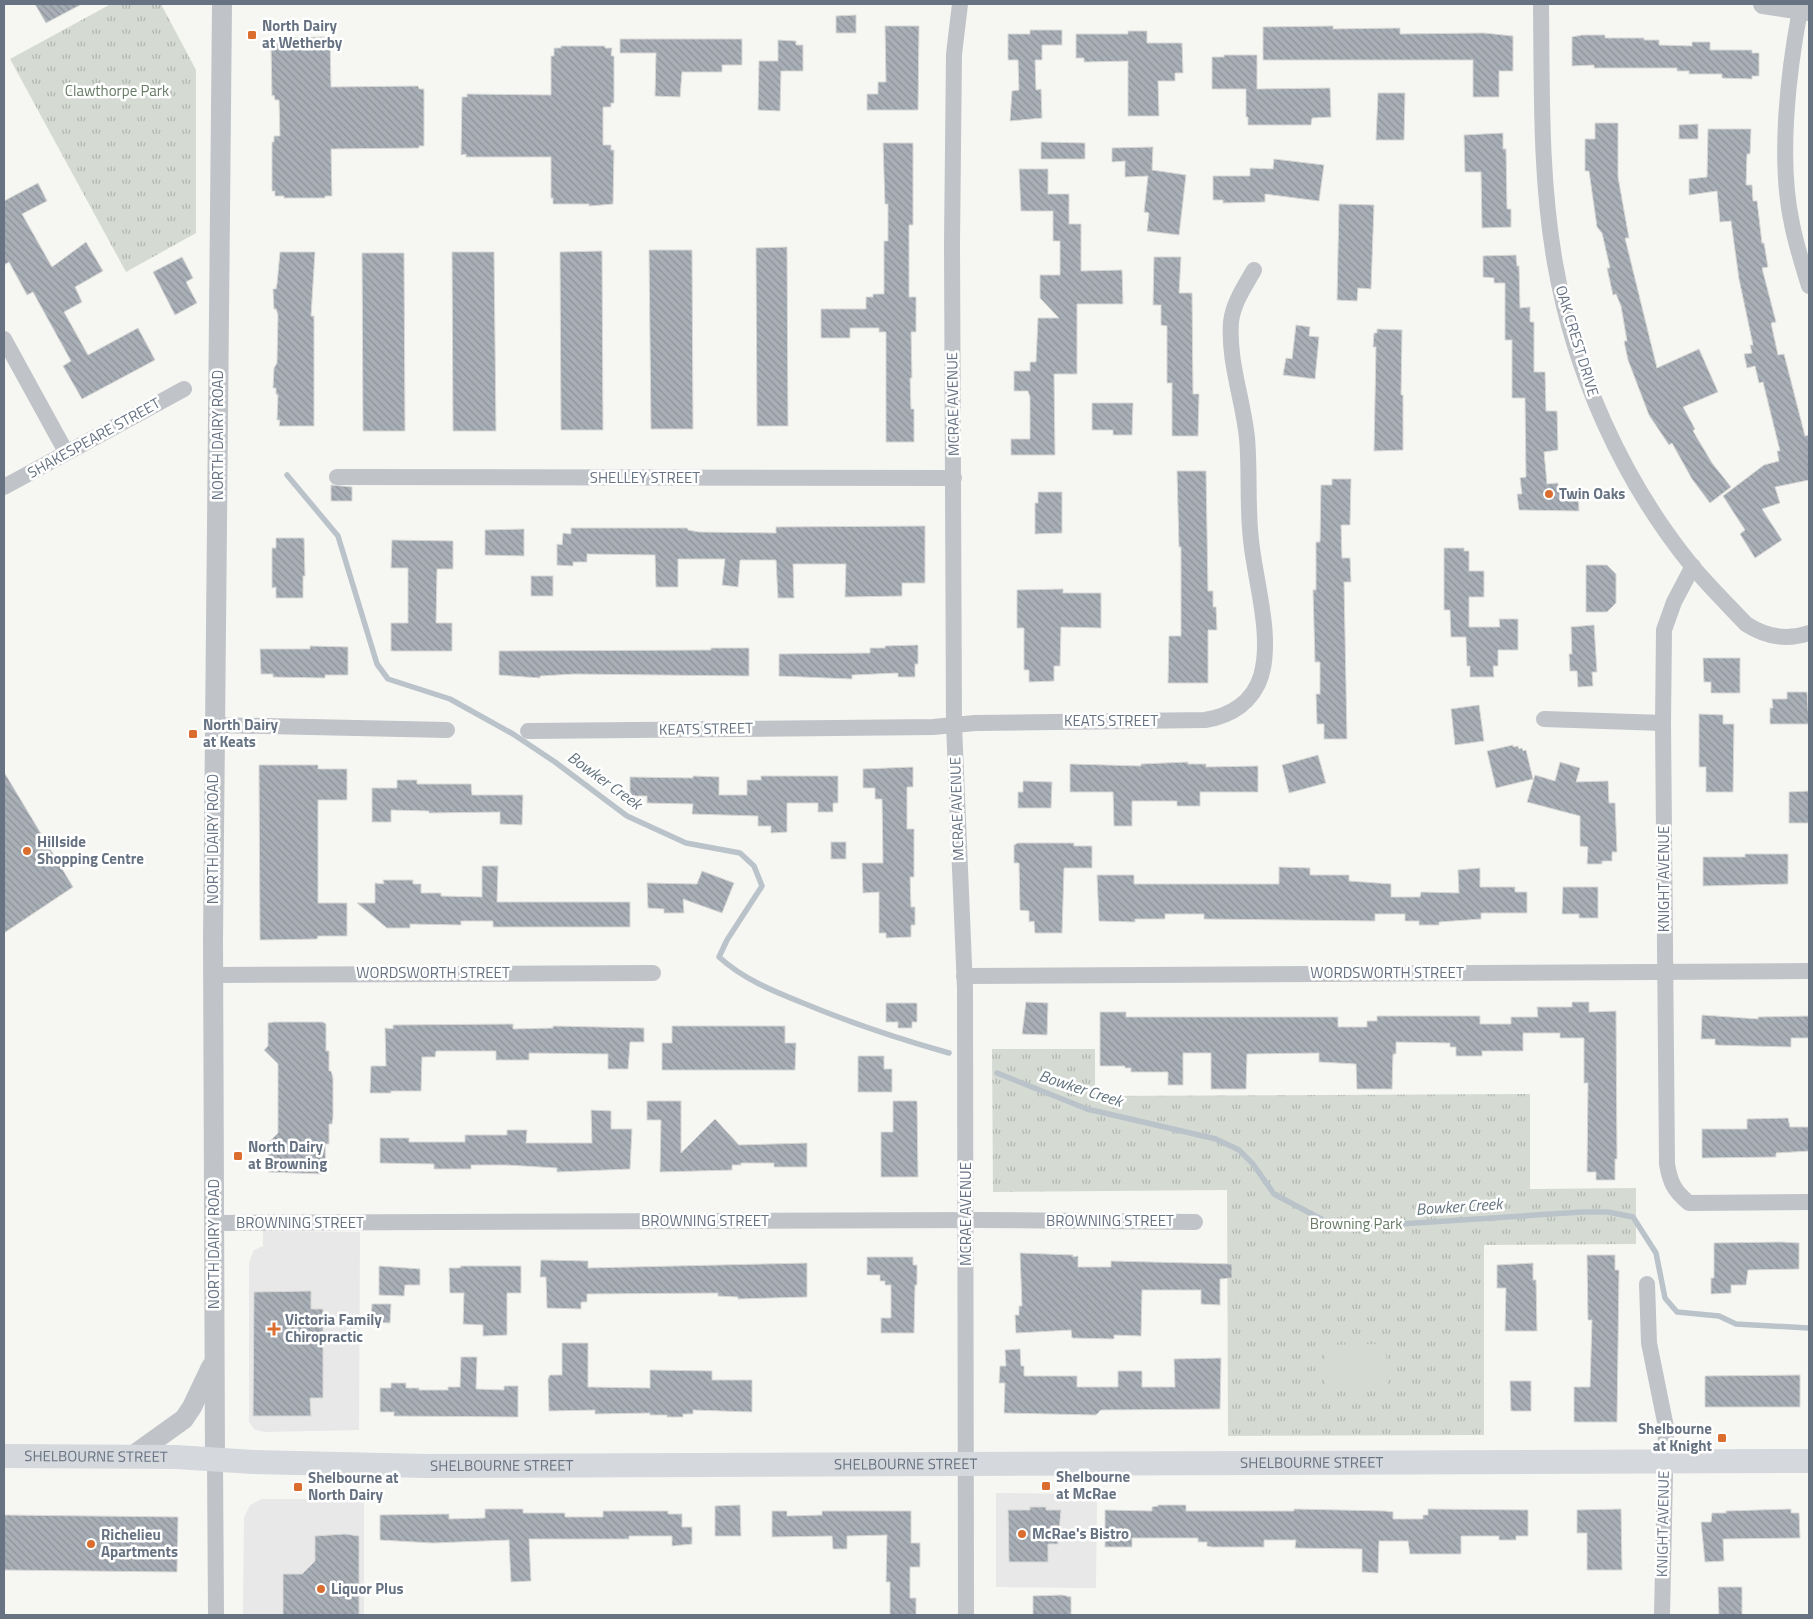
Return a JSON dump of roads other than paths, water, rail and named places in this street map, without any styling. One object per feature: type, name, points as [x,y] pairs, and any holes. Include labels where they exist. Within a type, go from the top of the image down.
[{"type":"main road","name":"SHELBOURNE STREET","points":[[4,1456],[131,1457],[426,1466],[1809,1461]]},
{"type":"street","name":"NORTH DAIRY ROAD","points":[[216,1615],[214,725],[222,4]]},
{"type":"street","name":"MCRAE AVENUE","points":[[960,4],[954,54],[952,243],[954,725],[964,976],[966,1615]]},
{"type":"street","name":"OAK CREST DRIVE","points":[[1541,4],[1546,186],[1554,263],[1586,380],[1603,420],[1644,495],[1692,566],[1746,624],[1756,630],[1778,637],[1794,637],[1809,634]]},
{"type":"street","points":[[1763,4],[1805,10],[1790,71],[1786,142],[1792,222],[1809,286]]},
{"type":"street","name":"KEATS STREET","points":[[528,731],[933,727],[1205,720],[1234,710],[1251,695],[1261,674],[1264,631],[1250,539],[1247,438],[1231,339],[1231,319],[1237,300],[1254,270]]},
{"type":"street","points":[[4,339],[66,452]]},
{"type":"street","name":"SHAKESPEARE STREET","points":[[4,487],[184,389]]},
{"type":"street","name":"SHELLEY STREET","points":[[336,477],[954,478]]},
{"type":"street","name":"KNIGHT AVENUE","points":[[1692,566],[1674,602],[1664,630],[1662,723],[1666,1164],[1670,1182],[1678,1194],[1689,1202],[1809,1202]]},
{"type":"street","points":[[1544,719],[1662,723]]},
{"type":"street","points":[[214,725],[448,730]]},
{"type":"street","name":"WORDSWORTH STREET","points":[[964,976],[1809,971]]},
{"type":"street","name":"WORDSWORTH STREET","points":[[214,975],[326,972],[653,973]]},
{"type":"street","name":"BROWNING STREET","points":[[215,1223],[966,1220],[1195,1222]]},
{"type":"street","name":"KNIGHT AVENUE","points":[[1647,1284],[1649,1343],[1666,1427],[1662,1615]]},
{"type":"street","points":[[131,1457],[184,1419],[192,1407],[214,1360]]},
{"type":"waterway","name":"Bowker Creek","points":[[287,475],[338,536],[377,664],[388,679],[450,699],[513,734],[555,762],[627,816],[686,843],[740,853],[754,866],[762,886],[727,940],[719,957],[748,978],[781,994],[857,1024],[949,1053]]},
{"type":"waterway","name":"Bowker Creek","points":[[997,1073],[1087,1109],[1216,1139],[1239,1150],[1253,1164],[1274,1194],[1325,1221],[1370,1226],[1582,1212],[1608,1212],[1633,1217],[1656,1253],[1665,1298],[1677,1312],[1719,1316],[1736,1324],[1809,1328]]},
{"type":"place","name":"North Dairy at Wetherby","points":[[252,35]]},
{"type":"place","name":"Twin Oaks","points":[[1549,494]]},
{"type":"place","name":"North Dairy at Keats","points":[[193,734]]},
{"type":"place","name":"Hillside Shopping Centre","points":[[27,851]]},
{"type":"place","name":"North Dairy at Browning","points":[[238,1156]]},
{"type":"place","name":"Victoria Family Chiropractic","points":[[274,1329]]},
{"type":"place","name":"Shelbourne at Knight","points":[[1722,1438]]},
{"type":"place","name":"Shelbourne at McRae","points":[[1046,1486]]},
{"type":"place","name":"Shelbourne at North Dairy","points":[[298,1487]]},
{"type":"place","name":"McRae's Bistro","points":[[1022,1534]]},
{"type":"place","name":"Richelieu Apartments","points":[[91,1544]]},
{"type":"place","name":"Liquor Plus","points":[[321,1589]]},
{"type":"park label","name":"Clawthorpe Park","points":[[117,91]]},
{"type":"park label","name":"Browning Park","points":[[1356,1224]]}]
